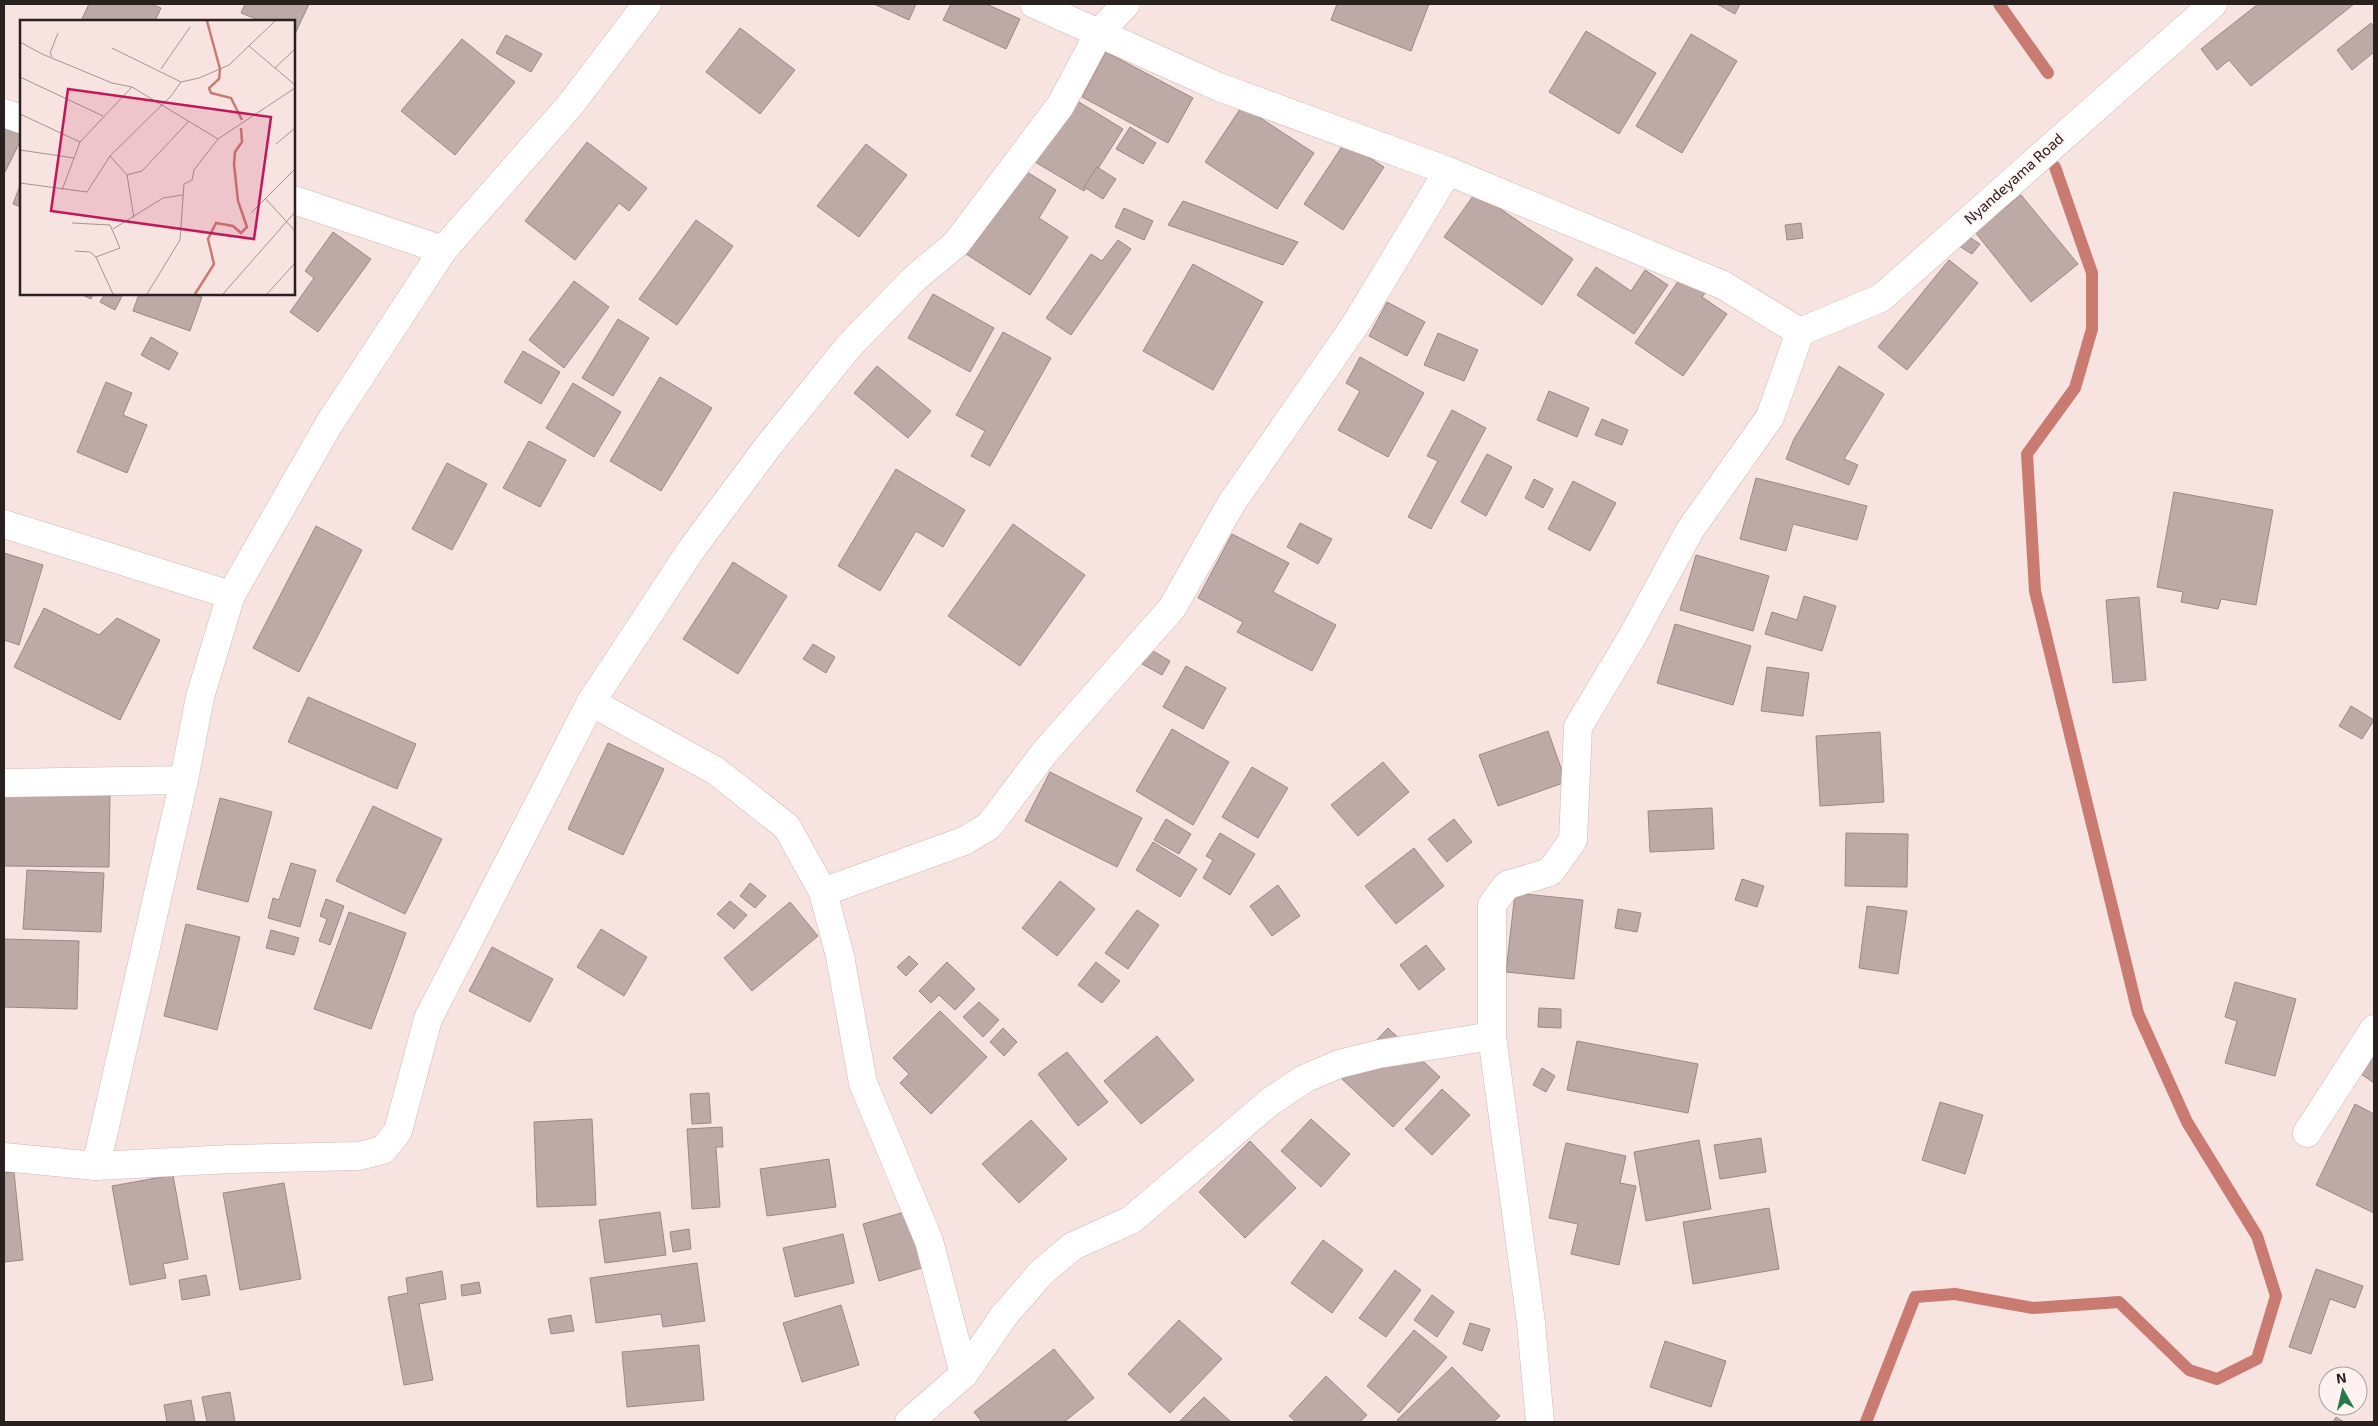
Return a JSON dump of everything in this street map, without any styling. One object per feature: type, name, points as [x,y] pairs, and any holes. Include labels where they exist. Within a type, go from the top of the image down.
[{"type":"street","points":[[96,1166],[184,780],[200,697],[231,595],[329,424],[443,250],[571,104],[647,4]]},
{"type":"street","points":[[1034,4],[1219,87],[1448,172],[1723,285],[1800,332],[1770,418],[1690,530],[1632,637],[1578,727],[1574,840],[1550,872],[1507,885],[1492,905],[1492,1036],[1530,1314],[1540,1422]]},
{"type":"street","points":[[4,1157],[96,1166],[231,1159],[360,1156],[383,1150],[398,1131],[428,1019],[591,702],[691,550],[769,445],[848,346],[915,278],[956,244],[1060,106],[1099,33],[1126,4]]},
{"type":"street","name":"Nyandeyama Road","points":[[1800,332],[1882,298],[2214,4]]},
{"type":"street","points":[[4,113],[20,120]]},
{"type":"street","points":[[823,892],[964,841],[989,826],[1046,752],[1172,608],[1232,504],[1355,326],[1448,172]]},
{"type":"street","points":[[295,200],[443,250]]},
{"type":"street","points":[[4,524],[231,595]]},
{"type":"street","points":[[591,702],[716,771],[787,827],[823,892],[840,956],[863,1083],[929,1241],[964,1374]]},
{"type":"street","points":[[4,783],[184,780]]},
{"type":"street","points":[[2307,1133],[2374,1029]]},
{"type":"street","points":[[909,1422],[964,1374],[1003,1316],[1041,1274],[1073,1246],[1131,1220],[1271,1101],[1304,1079],[1339,1064],[1379,1054],[1492,1036]]},
{"type":"building","points":[[89,4],[151,4],[161,8],[155,20],[81,20]]},
{"type":"building","points":[[245,4],[309,4],[295,34],[295,20],[258,20],[241,13]]},
{"type":"building","points":[[874,4],[916,4],[909,20]]},
{"type":"building","points":[[951,4],[986,4],[1020,19],[1006,49],[943,20]]},
{"type":"building","points":[[1337,4],[1429,4],[1411,51],[1331,20]]},
{"type":"building","points":[[1717,4],[1740,4],[1735,14]]},
{"type":"building","points":[[2258,4],[2354,4],[2251,86],[2229,60],[2217,70],[2201,49]]},
{"type":"building","points":[[2371,23],[2374,28],[2374,52],[2352,70],[2337,50]]},
{"type":"building","points":[[740,28],[795,70],[760,114],[706,72]]},
{"type":"building","points":[[1586,31],[1656,73],[1619,134],[1549,92]]},
{"type":"building","points":[[1691,34],[1737,61],[1682,153],[1636,126]]},
{"type":"building","points":[[506,35],[542,54],[531,72],[496,53]]},
{"type":"building","points":[[462,39],[515,82],[455,155],[401,111]]},
{"type":"building","points":[[1106,52],[1193,98],[1168,143],[1082,97]]},
{"type":"building","points":[[1074,99],[1123,129],[1084,191],[1035,162]]},
{"type":"building","points":[[1242,106],[1314,153],[1277,209],[1205,162]]},
{"type":"building","points":[[4,125],[20,134],[20,142],[4,174]]},
{"type":"building","points":[[1130,127],[1156,143],[1143,164],[1116,149]]},
{"type":"building","points":[[587,142],[647,188],[629,211],[619,203],[575,260],[525,221]]},
{"type":"building","points":[[1345,142],[1384,167],[1343,230],[1304,204]]},
{"type":"building","points":[[866,144],[907,175],[859,237],[817,206]]},
{"type":"building","points":[[1097,167],[1116,179],[1103,199],[1084,187]]},
{"type":"building","points":[[1022,169],[1056,190],[1039,218],[1068,237],[1030,295],[966,254]]},
{"type":"building","points":[[20,186],[20,207],[13,204]]},
{"type":"building","points":[[1476,192],[1573,259],[1542,305],[1444,237]]},
{"type":"building","points":[[2021,195],[2078,264],[2031,302],[1975,232]]},
{"type":"building","points":[[1183,201],[1298,242],[1283,265],[1168,225]]},
{"type":"building","points":[[1124,208],[1153,221],[1144,240],[1115,227]]},
{"type":"building","points":[[696,220],[733,246],[677,325],[639,299]]},
{"type":"building","points":[[1801,223],[1803,238],[1787,240],[1785,225]]},
{"type":"building","points":[[333,232],[371,259],[318,332],[290,312],[314,278],[305,271]]},
{"type":"building","points":[[1966,235],[1980,244],[1972,254],[1959,246]]},
{"type":"building","points":[[1118,240],[1131,249],[1071,335],[1046,318],[1091,254],[1102,261]]},
{"type":"building","points":[[1949,260],[1978,283],[1907,370],[1878,347]]},
{"type":"building","points":[[1193,264],[1263,302],[1213,390],[1143,351]]},
{"type":"building","points":[[1596,267],[1631,291],[1645,270],[1668,285],[1634,334],[1577,295]]},
{"type":"building","points":[[1684,273],[1708,289],[1702,297],[1727,314],[1683,376],[1635,343]]},
{"type":"building","points":[[574,281],[609,307],[564,368],[529,340]]},
{"type":"building","points":[[933,294],[994,328],[970,372],[908,338]]},
{"type":"building","points":[[82,295],[93,295],[91,299]]},
{"type":"building","points":[[104,295],[122,295],[115,310],[100,302]]},
{"type":"building","points":[[139,295],[197,295],[202,297],[190,331],[133,311]]},
{"type":"building","points":[[1387,302],[1425,322],[1407,356],[1369,336]]},
{"type":"building","points":[[618,319],[649,338],[613,396],[582,378]]},
{"type":"building","points":[[1003,332],[1051,358],[990,466],[971,456],[985,431],[956,415]]},
{"type":"building","points":[[1438,333],[1478,350],[1464,381],[1424,365]]},
{"type":"building","points":[[151,337],[178,353],[169,370],[141,355]]},
{"type":"building","points":[[523,351],[560,372],[541,404],[504,382]]},
{"type":"building","points":[[1360,357],[1424,393],[1388,457],[1338,430],[1360,391],[1346,383]]},
{"type":"building","points":[[877,366],[931,411],[908,438],[854,393]]},
{"type":"building","points":[[1839,366],[1884,394],[1844,459],[1858,465],[1849,485],[1786,459],[1794,439]]},
{"type":"building","points":[[660,377],[712,408],[661,491],[610,461]]},
{"type":"building","points":[[106,382],[132,393],[123,415],[147,425],[127,473],[77,452]]},
{"type":"building","points":[[573,383],[621,412],[594,457],[546,428]]},
{"type":"building","points":[[1549,391],[1589,408],[1577,437],[1537,420]]},
{"type":"building","points":[[1452,410],[1486,428],[1431,529],[1408,517],[1438,461],[1427,456]]},
{"type":"building","points":[[1602,419],[1628,430],[1622,445],[1595,435]]},
{"type":"building","points":[[529,441],[566,460],[540,507],[503,488]]},
{"type":"building","points":[[1487,454],[1512,467],[1486,516],[1461,502]]},
{"type":"building","points":[[447,463],[487,484],[452,550],[412,529]]},
{"type":"building","points":[[896,469],[965,510],[943,547],[916,531],[880,591],[838,566]]},
{"type":"building","points":[[1756,478],[1867,506],[1857,540],[1793,524],[1786,551],[1740,539]]},
{"type":"building","points":[[1534,479],[1553,489],[1543,508],[1525,498]]},
{"type":"building","points":[[1573,481],[1616,503],[1590,551],[1548,529]]},
{"type":"building","points":[[2174,492],[2273,510],[2256,605],[2221,599],[2218,609],[2181,602],[2183,592],[2157,587]]},
{"type":"building","points":[[1300,523],[1332,539],[1318,564],[1287,547]]},
{"type":"building","points":[[1013,524],[1085,575],[1020,666],[948,616]]},
{"type":"building","points":[[316,526],[362,550],[299,672],[253,648]]},
{"type":"building","points":[[1232,534],[1289,563],[1273,592],[1336,625],[1312,671],[1237,632],[1243,622],[1198,598]]},
{"type":"building","points":[[4,553],[43,565],[19,645],[4,640]]},
{"type":"building","points":[[1696,555],[1769,576],[1753,631],[1680,610]]},
{"type":"building","points":[[733,562],[787,596],[738,674],[683,639]]},
{"type":"building","points":[[1804,596],[1836,606],[1822,651],[1765,634],[1772,612],[1797,620]]},
{"type":"building","points":[[2139,597],[2146,680],[2113,683],[2106,600]]},
{"type":"building","points":[[44,608],[99,635],[117,618],[160,640],[120,720],[14,667]]},
{"type":"building","points":[[1675,624],[1751,646],[1733,705],[1657,683]]},
{"type":"building","points":[[813,644],[835,657],[826,673],[803,659]]},
{"type":"building","points":[[1151,650],[1170,661],[1162,675],[1142,664]]},
{"type":"building","points":[[1186,666],[1226,688],[1203,729],[1163,707]]},
{"type":"building","points":[[1767,667],[1809,673],[1803,716],[1761,711]]},
{"type":"building","points":[[308,697],[416,744],[397,789],[288,742]]},
{"type":"building","points":[[2351,706],[2374,720],[2362,739],[2339,726]]},
{"type":"building","points":[[1172,729],[1229,762],[1193,825],[1136,791]]},
{"type":"building","points":[[1548,731],[1566,782],[1498,806],[1479,755]]},
{"type":"building","points":[[1880,732],[1884,802],[1820,806],[1816,736]]},
{"type":"building","points":[[608,743],[664,769],[623,855],[568,829]]},
{"type":"building","points":[[1383,762],[1409,792],[1358,836],[1331,805]]},
{"type":"building","points":[[1252,767],[1288,788],[1258,838],[1222,817]]},
{"type":"building","points":[[1050,772],[1142,818],[1117,867],[1025,821]]},
{"type":"building","points":[[4,793],[110,794],[109,867],[4,866]]},
{"type":"building","points":[[220,798],[272,812],[248,902],[197,889]]},
{"type":"building","points":[[373,806],[442,839],[405,914],[336,881]]},
{"type":"building","points":[[1712,808],[1714,849],[1650,852],[1648,811]]},
{"type":"building","points":[[1166,819],[1191,834],[1179,854],[1154,840]]},
{"type":"building","points":[[1454,819],[1472,842],[1447,862],[1428,839]]},
{"type":"building","points":[[1220,833],[1255,854],[1230,895],[1203,878],[1213,860],[1206,856]]},
{"type":"building","points":[[1846,833],[1908,834],[1907,887],[1845,886]]},
{"type":"building","points":[[1153,842],[1197,869],[1180,897],[1136,870]]},
{"type":"building","points":[[1414,848],[1444,886],[1396,924],[1365,886]]},
{"type":"building","points":[[291,863],[316,870],[300,927],[268,918],[273,898],[279,900]]},
{"type":"building","points":[[27,870],[104,873],[101,932],[23,929]]},
{"type":"building","points":[[1742,879],[1764,886],[1757,907],[1735,900]]},
{"type":"building","points":[[1060,881],[1095,909],[1057,956],[1022,928]]},
{"type":"building","points":[[750,883],[766,896],[755,908],[740,896]]},
{"type":"building","points":[[1278,885],[1300,916],[1272,936],[1250,906]]},
{"type":"building","points":[[1515,893],[1583,900],[1574,979],[1506,972]]},
{"type":"building","points":[[326,899],[344,906],[330,945],[319,941],[327,919],[320,916]]},
{"type":"building","points":[[730,901],[747,915],[734,929],[717,914]]},
{"type":"building","points":[[790,902],[818,936],[752,991],[724,958]]},
{"type":"building","points":[[1867,906],[1907,911],[1898,974],[1859,968]]},
{"type":"building","points":[[1618,909],[1641,913],[1637,932],[1615,928]]},
{"type":"building","points":[[1137,910],[1159,925],[1128,969],[1105,953]]},
{"type":"building","points":[[349,912],[406,933],[371,1029],[314,1009]]},
{"type":"building","points":[[186,924],[240,937],[217,1030],[164,1016]]},
{"type":"building","points":[[601,929],[647,957],[624,996],[577,967]]},
{"type":"building","points":[[271,930],[299,938],[294,955],[266,948]]},
{"type":"building","points":[[4,939],[79,941],[77,1009],[4,1007]]},
{"type":"building","points":[[1426,945],[1445,969],[1419,990],[1400,965]]},
{"type":"building","points":[[492,947],[553,979],[530,1022],[469,991]]},
{"type":"building","points":[[909,956],[918,964],[906,976],[897,967]]},
{"type":"building","points":[[947,962],[975,989],[955,1010],[939,995],[931,1003],[919,991]]},
{"type":"building","points":[[1096,962],[1120,981],[1102,1003],[1078,985]]},
{"type":"building","points":[[2235,982],[2296,999],[2275,1076],[2225,1063],[2237,1021],[2225,1017]]},
{"type":"building","points":[[979,1002],[999,1020],[983,1037],[963,1017]]},
{"type":"building","points":[[1539,1008],[1561,1009],[1561,1028],[1538,1027]]},
{"type":"building","points":[[940,1011],[987,1057],[931,1114],[900,1083],[909,1074],[893,1058]]},
{"type":"building","points":[[1003,1028],[1017,1042],[1004,1056],[990,1042]]},
{"type":"building","points":[[1388,1028],[1440,1077],[1393,1127],[1341,1078]]},
{"type":"building","points":[[1157,1036],[1194,1080],[1141,1124],[1104,1081]]},
{"type":"building","points":[[1577,1041],[1698,1064],[1688,1113],[1567,1090]]},
{"type":"building","points":[[1067,1052],[1108,1102],[1078,1126],[1038,1074]]},
{"type":"building","points":[[2374,1056],[2374,1083],[2361,1074]]},
{"type":"building","points":[[1542,1068],[1555,1076],[1546,1092],[1533,1085]]},
{"type":"building","points":[[1442,1089],[1470,1115],[1432,1155],[1405,1129]]},
{"type":"building","points":[[709,1093],[711,1123],[692,1124],[690,1094]]},
{"type":"building","points":[[1940,1102],[1983,1115],[1965,1174],[1922,1160]]},
{"type":"building","points":[[2355,1104],[2374,1114],[2374,1213],[2316,1185]]},
{"type":"building","points":[[592,1119],[596,1205],[537,1207],[534,1122]]},
{"type":"building","points":[[1311,1119],[1350,1154],[1321,1187],[1281,1151]]},
{"type":"building","points":[[1031,1120],[1067,1159],[1019,1203],[982,1164]]},
{"type":"building","points":[[722,1127],[723,1147],[716,1147],[720,1207],[692,1209],[687,1129]]},
{"type":"building","points":[[1761,1138],[1766,1172],[1720,1179],[1714,1145]]},
{"type":"building","points":[[1699,1140],[1711,1209],[1646,1221],[1634,1152]]},
{"type":"building","points":[[1250,1141],[1296,1188],[1245,1238],[1199,1192]]},
{"type":"building","points":[[1566,1143],[1626,1156],[1620,1183],[1636,1186],[1619,1265],[1571,1254],[1578,1224],[1549,1218]]},
{"type":"building","points":[[829,1159],[836,1207],[767,1216],[760,1169]]},
{"type":"building","points":[[14,1172],[23,1260],[4,1262],[4,1173]]},
{"type":"building","points":[[173,1175],[188,1259],[163,1264],[166,1278],[130,1285],[112,1186]]},
{"type":"building","points":[[284,1183],[301,1279],[240,1290],[223,1193]]},
{"type":"building","points":[[1769,1208],[1779,1269],[1693,1284],[1683,1222]]},
{"type":"building","points":[[908,1211],[925,1267],[879,1281],[863,1224]]},
{"type":"building","points":[[660,1212],[666,1255],[605,1263],[599,1220]]},
{"type":"building","points":[[689,1229],[691,1249],[673,1252],[670,1232]]},
{"type":"building","points":[[843,1234],[854,1283],[795,1297],[783,1248]]},
{"type":"building","points":[[1323,1240],[1363,1270],[1332,1313],[1291,1283]]},
{"type":"building","points":[[697,1263],[705,1321],[663,1327],[661,1314],[596,1323],[590,1278]]},
{"type":"building","points":[[2316,1269],[2363,1286],[2355,1308],[2330,1299],[2311,1354],[2289,1347]]},
{"type":"building","points":[[1395,1270],[1421,1290],[1386,1337],[1359,1318]]},
{"type":"building","points":[[442,1271],[446,1299],[419,1304],[433,1380],[404,1385],[388,1297],[408,1293],[406,1278]]},
{"type":"building","points":[[206,1275],[210,1295],[182,1300],[179,1280]]},
{"type":"building","points":[[479,1282],[481,1293],[462,1296],[461,1285]]},
{"type":"building","points":[[1432,1295],[1454,1312],[1437,1337],[1414,1320]]},
{"type":"building","points":[[841,1305],[859,1365],[802,1382],[783,1323]]},
{"type":"building","points":[[571,1315],[574,1331],[551,1334],[548,1319]]},
{"type":"building","points":[[1179,1320],[1222,1359],[1170,1413],[1128,1374]]},
{"type":"building","points":[[1470,1323],[1490,1329],[1482,1351],[1463,1344]]},
{"type":"building","points":[[1414,1330],[1447,1357],[1399,1413],[1367,1386]]},
{"type":"building","points":[[1665,1341],[1726,1361],[1711,1407],[1650,1387]]},
{"type":"building","points":[[699,1345],[704,1400],[627,1407],[622,1352]]},
{"type":"building","points":[[1054,1349],[1094,1398],[1064,1422],[982,1422],[974,1412]]},
{"type":"building","points":[[1452,1367],[1500,1416],[1493,1422],[1399,1422],[1397,1420]]},
{"type":"building","points":[[1326,1376],[1367,1415],[1360,1422],[1296,1422],[1289,1416]]},
{"type":"building","points":[[230,1392],[235,1422],[207,1422],[202,1397]]},
{"type":"building","points":[[1204,1397],[1231,1422],[1180,1421]]},
{"type":"building","points":[[191,1400],[195,1422],[167,1422],[164,1405]]},
{"type":"building","points":[[2336,1417],[2344,1422],[2333,1422]]},
{"type":"waterway","points":[[1999,4],[2048,73]]},
{"type":"waterway","points":[[1866,1422],[1915,1297],[1955,1294],[2033,1308],[2119,1302],[2189,1370],[2217,1379],[2257,1359],[2276,1296],[2257,1236],[2187,1122],[2138,1013],[2035,591],[2027,454],[2075,388],[2092,329],[2092,273],[2055,167]]}]
